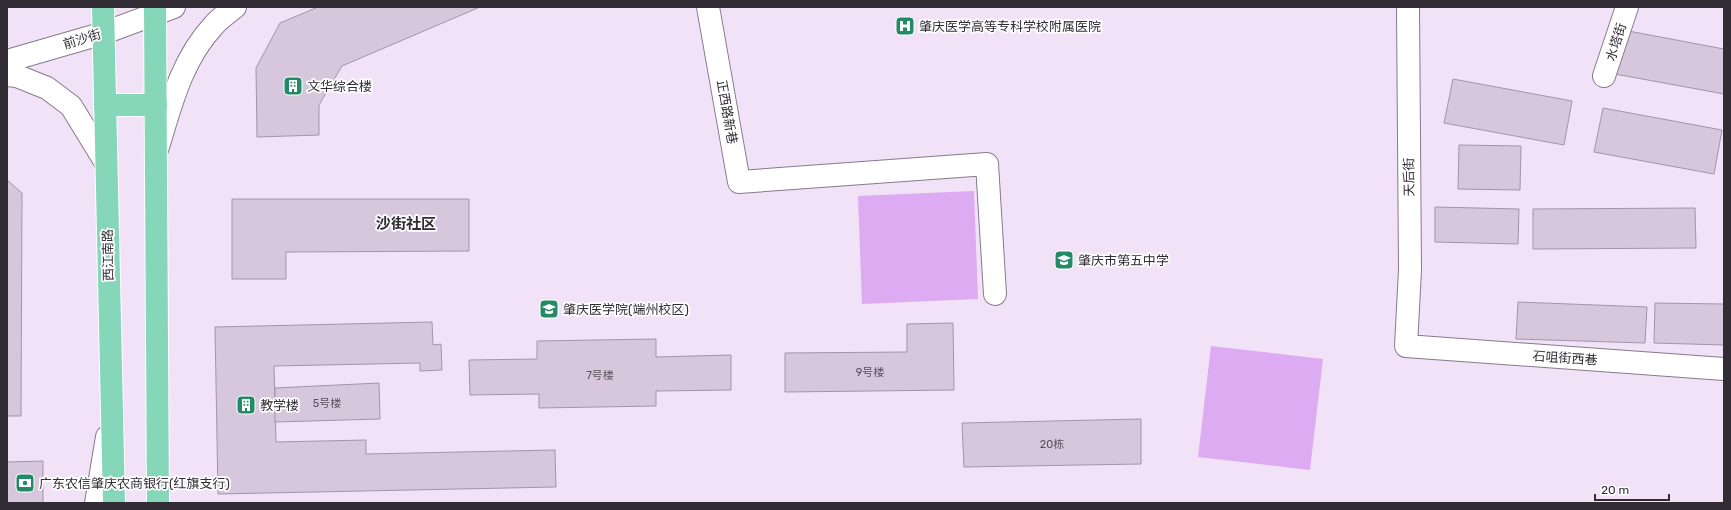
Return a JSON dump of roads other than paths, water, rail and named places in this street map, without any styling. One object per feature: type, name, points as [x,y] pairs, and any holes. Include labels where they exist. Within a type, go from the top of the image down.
[{"type":"main road","name":"西江南路","points":[[104,7],[114,503]]},
{"type":"main road","points":[[158,503],[156,105],[162,9]]},
{"type":"main road","points":[[105,105],[156,105]]},
{"type":"street","points":[[157,152],[178,82],[191,55],[214,25],[235,7]]},
{"type":"street","name":"正西路新巷","points":[[708,7],[739,182],[987,164],[995,294]]},
{"type":"street","name":"天后街","points":[[1406,346],[1410,270],[1408,7]]},
{"type":"street","name":"水塔街","points":[[1604,76],[1627,7]]},
{"type":"street","name":"前沙街","points":[[7,61],[104,33],[162,9]]},
{"type":"street","points":[[7,75],[17,76],[47,88],[71,106],[106,163]]},
{"type":"street","name":"石咀街西巷","points":[[1406,346],[1724,369]]},
{"type":"street","points":[[96,503],[111,408]]},
{"type":"place","name":"肇庆医学高等专科学校附属医院","points":[[905,26]]},
{"type":"place","name":"文华综合楼","points":[[293,86]]},
{"type":"place","name":"肇庆市第五中学","points":[[1064,260]]},
{"type":"place","name":"肇庆医学院(端州校区)","points":[[549,309]]},
{"type":"place","name":"教学楼","points":[[246,405]]},
{"type":"place","name":"广东农信肇庆农商银行(红旗支行)","points":[[25,483]]},
{"type":"district","name":"沙街社区","points":[[406,224]]}]
